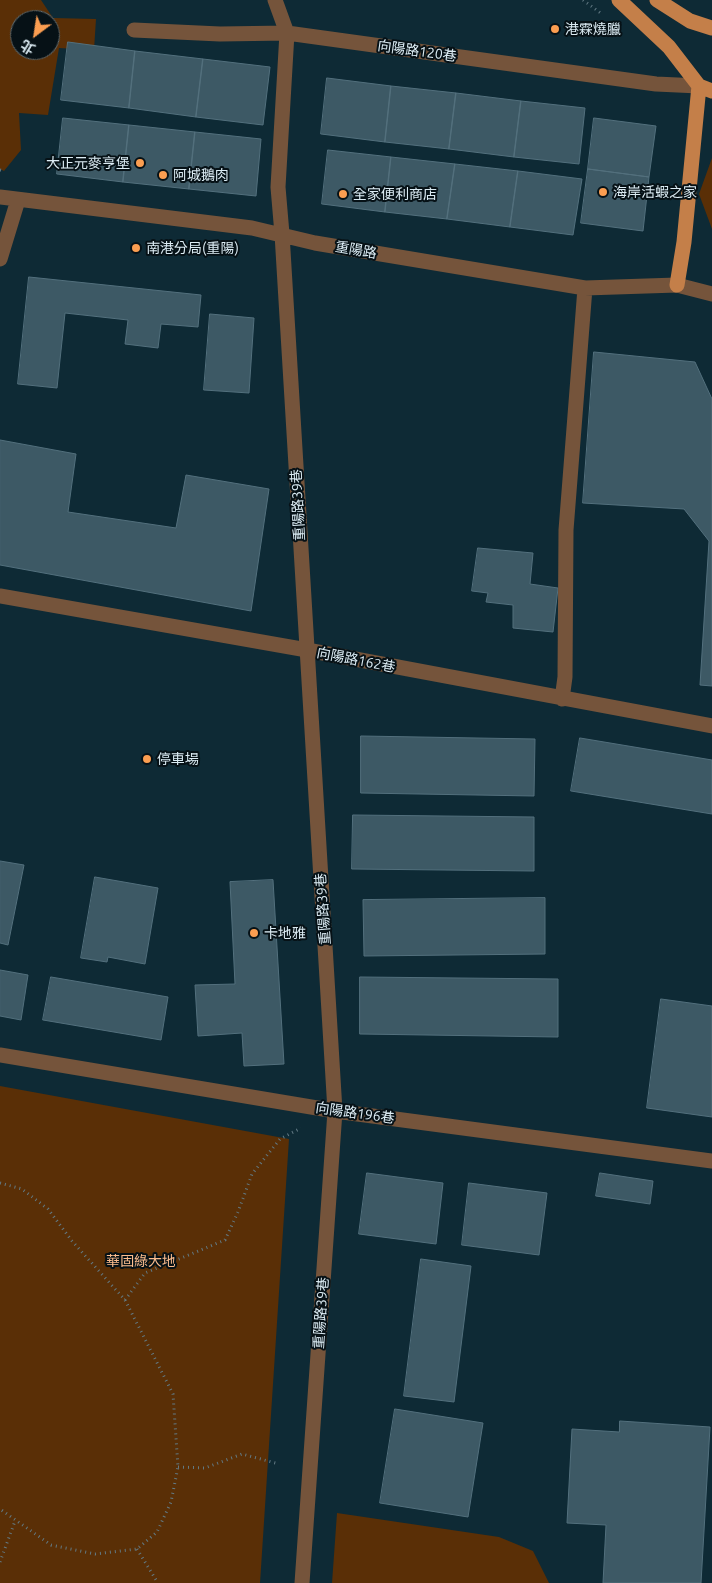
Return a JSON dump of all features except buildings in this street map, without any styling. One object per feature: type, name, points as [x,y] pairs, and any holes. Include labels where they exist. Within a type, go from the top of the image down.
[{"type":"main road","points":[[619,0],[669,47],[706,89],[677,285]]},
{"type":"main road","points":[[657,0],[690,21],[712,28]]},
{"type":"street","points":[[275,0],[287,33]]},
{"type":"street","name":"向陽路120巷","points":[[134,30],[220,34],[287,33],[656,84],[706,89]]},
{"type":"street","name":"重陽路39巷","points":[[287,33],[278,186],[335,1111],[302,1583]]},
{"type":"street","name":"重陽路","points":[[0,197],[252,228],[315,243],[585,288],[677,285],[712,294]]},
{"type":"street","points":[[0,258],[18,200]]},
{"type":"street","points":[[562,699],[565,677],[566,530],[585,288]]},
{"type":"street","name":"向陽路162巷","points":[[0,596],[307,650],[712,726]]},
{"type":"street","name":"向陽路196巷","points":[[0,1055],[335,1111],[712,1161]]},
{"type":"path","points":[[582,0],[602,15]]},
{"type":"path","points":[[125,1300],[145,1273],[225,1240],[252,1174],[280,1139],[303,1127]]},
{"type":"path","points":[[0,1183],[22,1189],[48,1209],[72,1241],[125,1300],[173,1394],[178,1467],[171,1502],[157,1532],[137,1548],[95,1554],[51,1545],[0,1509]]},
{"type":"path","points":[[178,1467],[206,1468],[242,1454],[279,1464]]},
{"type":"path","points":[[0,1562],[15,1521]]},
{"type":"path","points":[[137,1548],[158,1583]]},
{"type":"green space","points":[[0,0],[41,0],[48,10],[10,10],[10,60],[57,60],[48,115],[19,113],[21,150],[4,171],[0,169]]},
{"type":"green space","points":[[60,18],[96,19],[94,50],[60,48]]},
{"type":"green space","points":[[712,158],[712,229],[699,194]]},
{"type":"green space","name":"華固綠大地","points":[[0,1086],[289,1139],[260,1583],[0,1583]]},
{"type":"green space","points":[[337,1513],[499,1537],[533,1551],[549,1583],[332,1583]]},
{"type":"place","name":"港霖燒臘","points":[[555,29]]},
{"type":"place","name":"大正元麥亨堡","points":[[140,163]]},
{"type":"place","name":"阿城鵝肉","points":[[163,175]]},
{"type":"place","name":"海岸活蝦之家","points":[[603,192]]},
{"type":"place","name":"全家便利商店","points":[[343,194]]},
{"type":"place","name":"南港分局(重陽)","points":[[136,248]]},
{"type":"place","name":"停車場","points":[[147,759]]},
{"type":"place","name":"卡地雅","points":[[254,933]]}]
